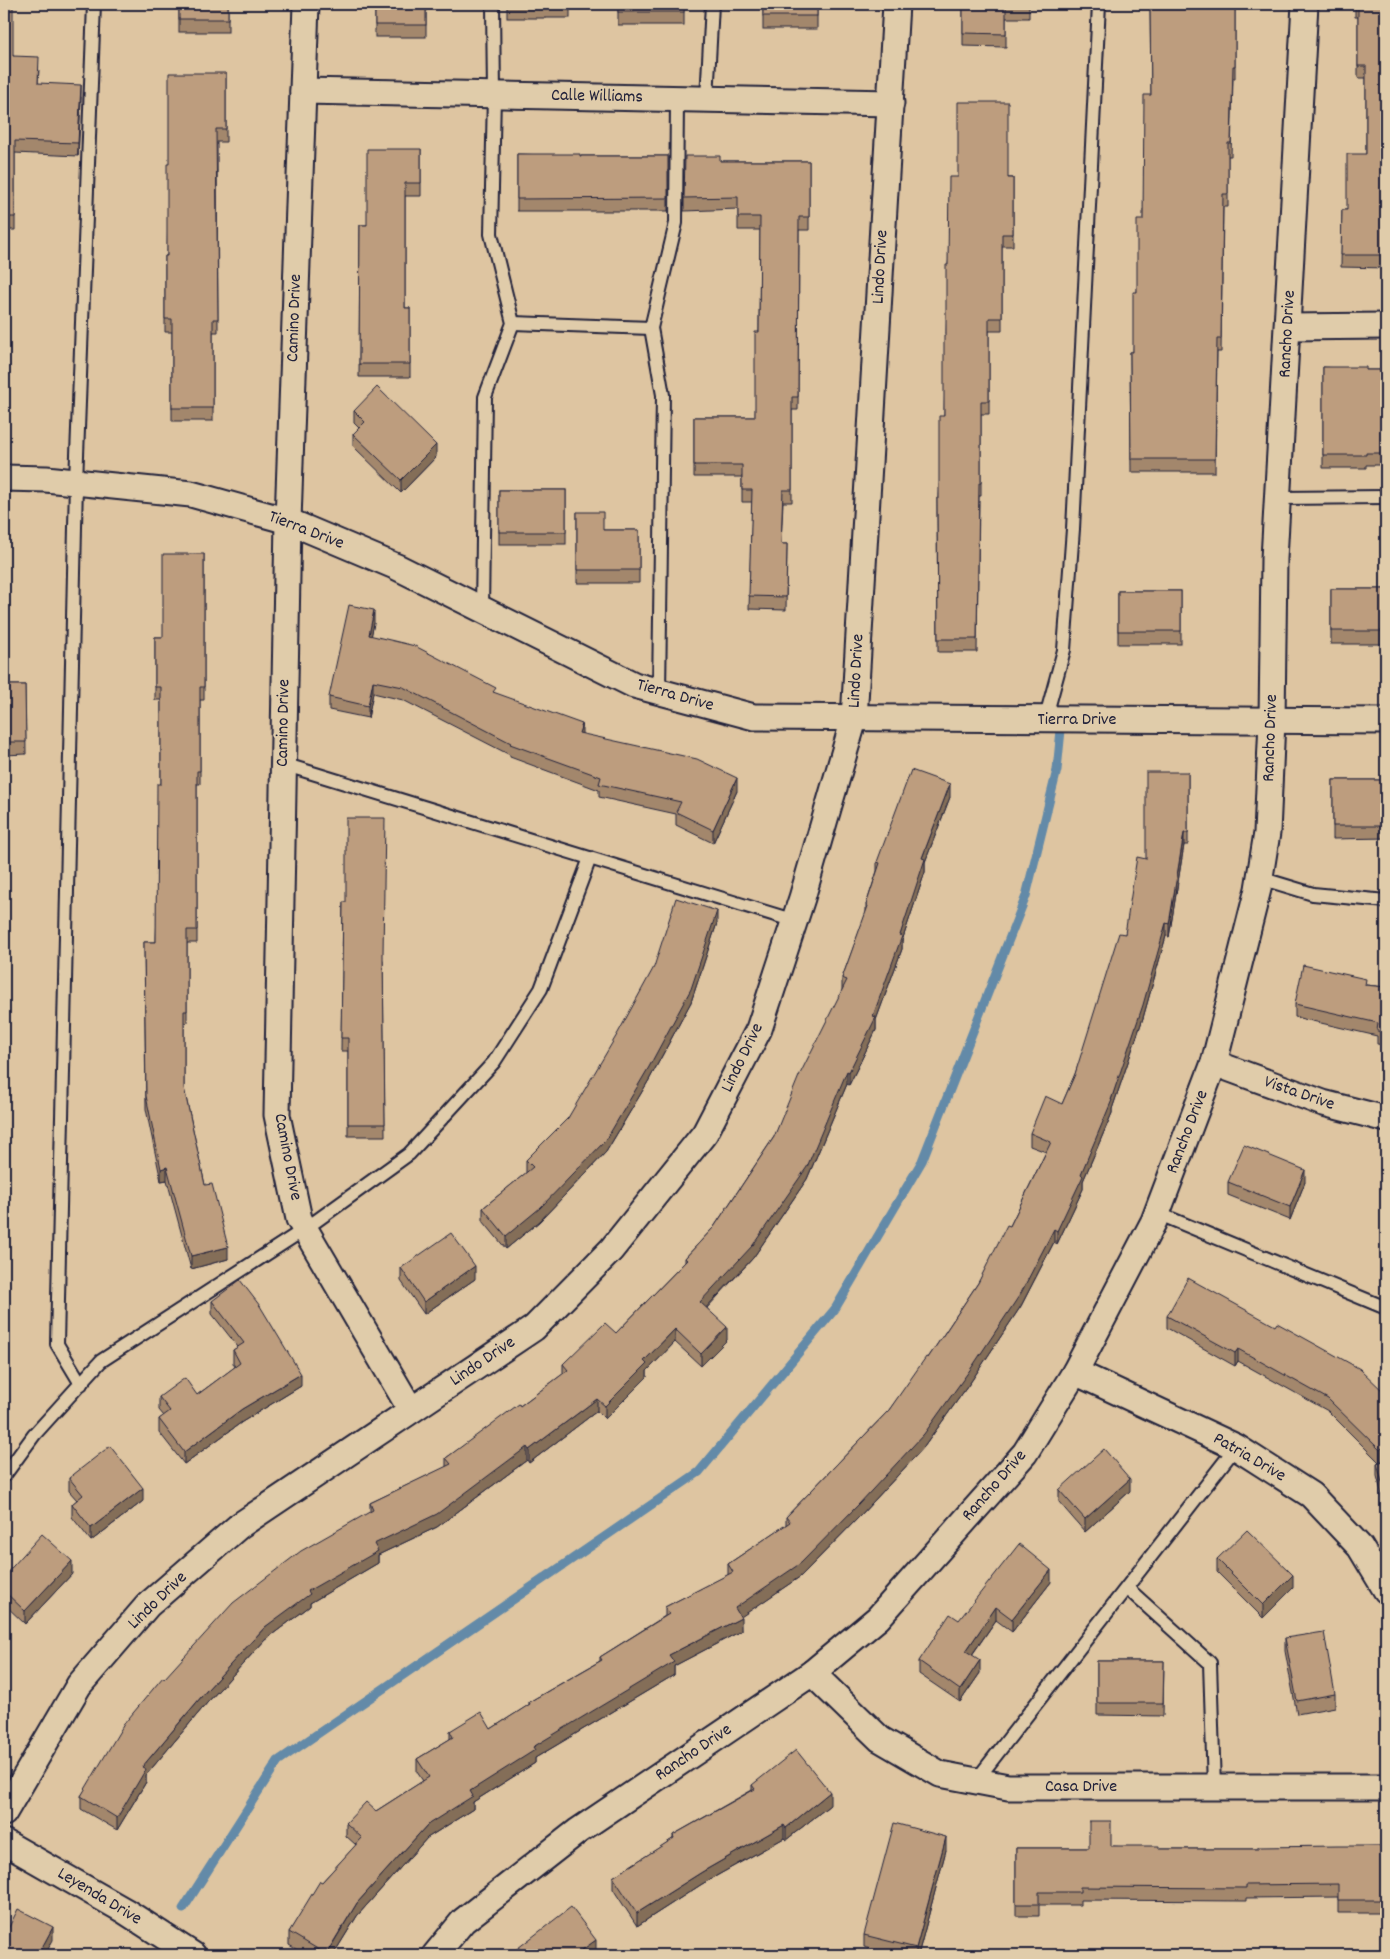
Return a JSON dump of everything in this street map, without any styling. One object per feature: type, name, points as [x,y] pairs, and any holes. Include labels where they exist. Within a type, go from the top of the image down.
[{"type":"street","name":"Camino Drive","points":[[306,4],[288,521],[277,1114],[299,1219],[411,1410]]},
{"type":"street","name":"Lindo Drive","points":[[4,1812],[79,1685],[148,1605],[239,1526],[534,1328],[611,1250],[705,1132],[759,1029],[795,920],[854,719],[896,4]]},
{"type":"street","name":"Rancho Drive","points":[[435,1955],[463,1921],[578,1831],[812,1673],[878,1618],[1025,1453],[1075,1372],[1157,1214],[1214,1063],[1260,878],[1267,833],[1272,721],[1274,559],[1279,498],[1305,4]]},
{"type":"street","name":"Calle Williams","points":[[303,91],[891,103]]},
{"type":"street","points":[[1288,327],[1386,326]]},
{"type":"street","name":"Tierra Drive","points":[[4,478],[76,482],[190,494],[288,521],[397,567],[634,685],[754,717],[1386,721]]},
{"type":"street","name":"Vista Drive","points":[[1214,1063],[1323,1103],[1386,1119]]},
{"type":"street","name":"Patria Drive","points":[[1075,1372],[1236,1447],[1311,1495],[1360,1547],[1386,1590]]},
{"type":"street","name":"Casa Drive","points":[[812,1673],[880,1739],[940,1774],[976,1782],[1008,1787],[1386,1787]]},
{"type":"street","name":"Leyenda Drive","points":[[4,1842],[125,1911],[193,1955]]},
{"type":"lane","points":[[81,1384],[57,1344],[76,482],[94,4]]},
{"type":"lane","points":[[482,610],[484,396],[513,323],[491,234],[494,95],[493,4]]},
{"type":"lane","points":[[707,99],[712,4]]},
{"type":"lane","points":[[1046,720],[1064,650],[1074,509],[1099,4]]},
{"type":"lane","points":[[659,692],[663,395],[650,328],[676,223],[677,99]]},
{"type":"lane","points":[[513,323],[650,328]]},
{"type":"lane","points":[[1279,498],[1386,498]]},
{"type":"lane","points":[[283,764],[795,920]]},
{"type":"lane","points":[[4,1476],[34,1435],[101,1361],[305,1229],[409,1154],[494,1062],[541,989],[590,858]]},
{"type":"lane","points":[[1260,878],[1313,894],[1386,901]]},
{"type":"lane","points":[[1157,1214],[1386,1308]]},
{"type":"lane","points":[[976,1782],[1236,1447]]},
{"type":"lane","points":[[1127,1588],[1210,1663],[1214,1787]]},
{"type":"building","points":[[4,4],[13,4],[13,56],[39,57],[38,83],[81,85],[78,143],[15,141],[15,217],[4,217]]},
{"type":"building","points":[[179,4],[228,4],[228,19],[179,19]]},
{"type":"building","points":[[375,4],[426,4],[426,25],[375,25]]},
{"type":"building","points":[[570,4],[570,5],[507,5]]},
{"type":"building","points":[[618,4],[684,4],[684,12],[618,12]]},
{"type":"building","points":[[763,4],[817,4],[817,16],[763,16]]},
{"type":"building","points":[[963,4],[1029,5],[1006,5],[1006,34],[963,33]]},
{"type":"building","points":[[1150,4],[1235,4],[1235,66],[1233,66],[1231,143],[1228,143],[1228,194],[1223,194],[1221,339],[1217,339],[1215,459],[1131,459],[1130,352],[1133,352],[1133,292],[1137,292],[1137,220],[1143,220],[1144,95],[1151,95]]},
{"type":"building","points":[[1355,4],[1386,4],[1386,255],[1341,255],[1342,210],[1347,210],[1347,154],[1366,154],[1366,66],[1358,66],[1358,5]]},
{"type":"building","points":[[169,73],[226,73],[226,129],[216,129],[218,319],[213,319],[213,408],[172,408],[172,319],[165,319]]},
{"type":"building","points":[[958,102],[1008,102],[1008,178],[1013,178],[1013,234],[1002,234],[1002,318],[989,318],[989,401],[981,401],[977,639],[938,639],[937,498],[939,498],[939,416],[944,416],[944,335],[946,335],[949,177],[958,177]]},
{"type":"building","points":[[367,149],[421,149],[421,183],[405,183],[405,308],[410,308],[410,364],[359,364],[360,225],[367,225]]},
{"type":"building","points":[[517,154],[668,156],[668,198],[517,199]]},
{"type":"building","points":[[685,156],[720,156],[720,161],[809,161],[809,217],[799,217],[798,397],[792,397],[792,490],[783,490],[781,544],[787,544],[786,597],[749,596],[752,490],[742,490],[742,465],[694,465],[694,417],[755,417],[755,332],[759,332],[760,217],[738,217],[738,197],[684,198]]},
{"type":"building","points":[[1323,367],[1366,367],[1366,370],[1386,370],[1386,453],[1323,455]]},
{"type":"building","points":[[377,387],[436,445],[401,480],[353,434],[365,422],[354,411]]},
{"type":"building","points":[[499,490],[566,490],[566,532],[499,532]]},
{"type":"building","points":[[577,512],[603,512],[603,530],[639,530],[639,570],[577,570]]},
{"type":"building","points":[[163,554],[204,554],[204,687],[200,687],[200,771],[197,771],[197,930],[187,930],[187,1011],[184,1011],[184,1088],[205,1185],[212,1184],[228,1247],[191,1256],[167,1167],[161,1169],[146,1096],[144,942],[156,942],[157,784],[161,784],[161,687],[155,687],[155,637],[163,637]]},
{"type":"building","points":[[1331,589],[1386,589],[1386,631],[1331,631]]},
{"type":"building","points":[[1118,591],[1181,591],[1181,631],[1118,631]]},
{"type":"building","points":[[349,605],[374,610],[369,635],[415,646],[496,688],[493,692],[582,724],[579,733],[697,759],[737,778],[713,830],[676,812],[681,802],[599,784],[601,777],[510,744],[403,687],[373,681],[368,706],[329,697]]},
{"type":"building","points":[[4,685],[25,685],[26,742],[4,742]]},
{"type":"building","points":[[911,770],[950,784],[922,858],[925,859],[900,935],[902,936],[873,1016],[876,1017],[849,1072],[847,1071],[807,1167],[753,1245],[700,1302],[727,1327],[701,1354],[675,1329],[644,1361],[647,1364],[605,1406],[597,1399],[529,1450],[527,1447],[437,1514],[374,1544],[378,1551],[308,1591],[310,1594],[265,1627],[207,1690],[142,1767],[146,1769],[117,1818],[81,1796],[124,1724],[163,1677],[164,1679],[233,1603],[301,1551],[373,1510],[370,1503],[451,1464],[446,1458],[568,1370],[563,1364],[605,1323],[616,1333],[687,1260],[685,1258],[714,1227],[774,1137],[799,1076],[847,980],[842,978],[868,906],[866,905],[880,863],[877,862]]},
{"type":"building","points":[[1146,772],[1188,772],[1188,833],[1184,833],[1169,924],[1166,923],[1143,1005],[1112,1100],[1081,1174],[1083,1176],[1057,1231],[1054,1229],[1021,1293],[972,1367],[924,1434],[801,1563],[735,1608],[741,1618],[669,1655],[674,1662],[533,1747],[535,1750],[470,1791],[473,1796],[427,1825],[357,1903],[326,1954],[289,1932],[320,1881],[322,1882],[362,1838],[346,1823],[366,1802],[376,1811],[429,1777],[417,1759],[453,1737],[450,1731],[481,1712],[491,1729],[530,1704],[529,1702],[602,1660],[600,1657],[669,1614],[665,1607],[733,1572],[728,1564],[790,1522],[786,1517],[889,1410],[926,1357],[928,1358],[978,1283],[1007,1225],[1010,1226],[1051,1142],[1030,1133],[1045,1096],[1062,1104],[1075,1074],[1119,933],[1125,934],[1137,857],[1146,859]]},
{"type":"building","points":[[1333,780],[1386,780],[1386,826],[1333,826]]},
{"type":"building","points":[[346,818],[385,818],[383,954],[385,1124],[348,1124],[348,1038],[341,1038],[343,902],[346,902]]},
{"type":"building","points":[[676,898],[717,911],[691,989],[649,1067],[606,1140],[540,1208],[506,1236],[483,1208],[533,1167],[526,1160],[568,1118],[654,967]]},
{"type":"building","points":[[1303,965],[1366,979],[1365,985],[1386,987],[1386,1032],[1377,1031],[1378,1023],[1295,1004]]},
{"type":"building","points":[[1244,1145],[1305,1170],[1290,1207],[1228,1182]]},
{"type":"building","points":[[1383,1183],[1386,1183],[1386,1229],[1383,1229]]},
{"type":"building","points":[[451,1233],[475,1266],[424,1302],[401,1268]]},
{"type":"building","points":[[1188,1278],[1275,1326],[1277,1323],[1360,1369],[1386,1394],[1386,1444],[1380,1450],[1328,1399],[1238,1349],[1235,1353],[1167,1316]]},
{"type":"building","points":[[240,1280],[260,1306],[301,1374],[242,1409],[184,1452],[159,1419],[170,1411],[159,1397],[185,1378],[197,1395],[240,1363],[233,1350],[244,1343],[212,1301]]},
{"type":"building","points":[[110,1446],[143,1488],[91,1528],[72,1504],[83,1495],[69,1478]]},
{"type":"building","points":[[1104,1449],[1130,1479],[1085,1519],[1059,1490]]},
{"type":"building","points":[[1386,1460],[1386,1490],[1384,1490],[1377,1463]]},
{"type":"building","points":[[1247,1530],[1293,1575],[1263,1605],[1217,1559]]},
{"type":"building","points":[[42,1534],[72,1561],[25,1611],[4,1591],[4,1576]]},
{"type":"building","points":[[1019,1544],[1051,1570],[1012,1619],[996,1607],[966,1651],[980,1660],[960,1690],[919,1661],[950,1614],[959,1620]]},
{"type":"building","points":[[1324,1632],[1335,1694],[1297,1701],[1285,1638]]},
{"type":"building","points":[[1097,1661],[1164,1661],[1163,1703],[1097,1703]]},
{"type":"building","points":[[796,1750],[830,1792],[786,1828],[784,1825],[702,1872],[637,1913],[613,1877],[674,1838],[673,1835],[755,1789],[752,1785]]},
{"type":"building","points":[[1089,1821],[1111,1821],[1111,1846],[1159,1846],[1159,1849],[1258,1849],[1258,1847],[1386,1846],[1386,1900],[1338,1900],[1338,1884],[1246,1885],[1246,1888],[1080,1887],[1080,1892],[1039,1892],[1039,1904],[1016,1904],[1016,1848],[1089,1848]]},
{"type":"building","points":[[894,1823],[946,1837],[916,1948],[864,1935]]},
{"type":"building","points":[[571,1907],[596,1940],[575,1955],[509,1955]]},
{"type":"building","points":[[18,1909],[53,1927],[38,1955],[4,1955],[4,1937]]},
{"type":"waterway","points":[[183,1909],[278,1761],[699,1472],[835,1309],[922,1161],[1026,896],[1057,770],[1062,720]]}]
